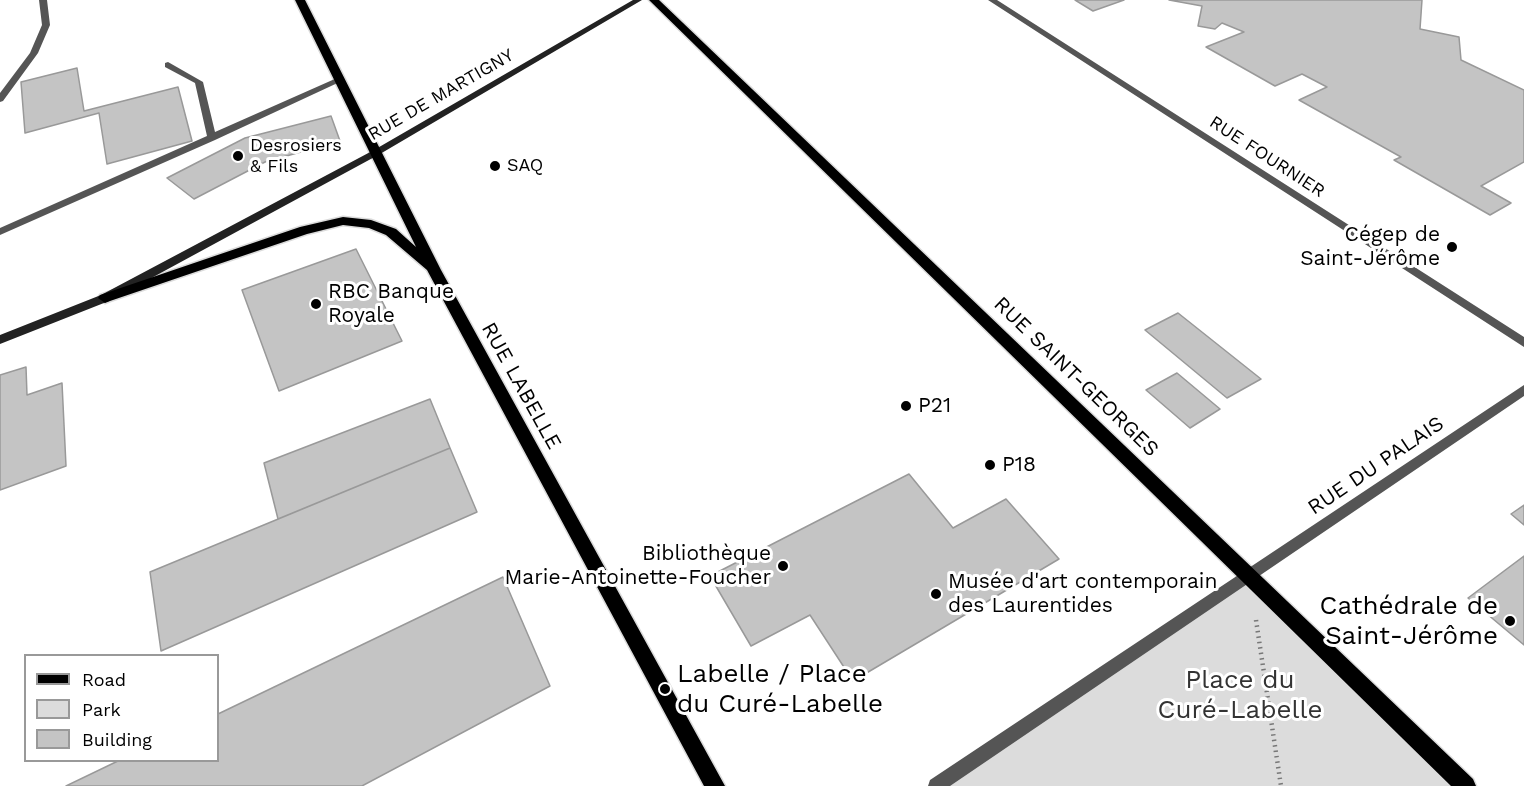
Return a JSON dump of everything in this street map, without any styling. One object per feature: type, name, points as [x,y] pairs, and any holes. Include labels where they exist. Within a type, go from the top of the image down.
[{"type":"main road","name":"RUE LABELLE","points":[[300,0],[434,270],[715,786]]},
{"type":"main road","name":"RUE DE MARTIGNY","points":[[0,340],[105,298],[377,152],[638,0]]},
{"type":"main road","name":"RUE SAINT-GEORGES","points":[[654,0],[1466,786]]},
{"type":"main road","points":[[105,298],[304,230],[344,221],[371,224],[391,232],[434,270]]},
{"type":"street","points":[[0,99],[34,53],[46,25],[43,0]]},
{"type":"street","name":"RUE FOURNIER","points":[[992,0],[1524,343]]},
{"type":"street","points":[[168,65],[199,82],[212,138]]},
{"type":"street","points":[[0,232],[340,80]]},
{"type":"street","name":"RUE DU PALAIS","points":[[1249,575],[1524,390]]},
{"type":"street","points":[[936,786],[1249,575]]},
{"type":"path","points":[[1249,575],[1281,786]]},
{"type":"green space","name":"Place du Curé-Labelle","points":[[1251,576],[1467,786],[937,786]]},
{"type":"building","points":[[1075,0],[1124,0],[1093,11]]},
{"type":"building","points":[[1169,0],[1422,0],[1420,29],[1459,37],[1461,60],[1524,90],[1524,162],[1481,186],[1511,203],[1490,215],[1394,160],[1401,157],[1299,100],[1327,87],[1302,74],[1275,86],[1206,47],[1244,32],[1222,23],[1215,29],[1198,26],[1202,6]]},
{"type":"building","points":[[77,68],[84,111],[178,87],[192,141],[107,164],[99,113],[25,133],[21,82]]},
{"type":"building","points":[[331,116],[340,141],[265,162],[194,199],[167,178],[245,138]]},
{"type":"building","points":[[356,249],[402,341],[279,391],[242,290]]},
{"type":"building","points":[[1178,313],[1261,379],[1227,398],[1145,330]]},
{"type":"building","points":[[26,367],[27,395],[62,383],[66,466],[0,490],[0,375]]},
{"type":"building","points":[[1177,373],[1220,409],[1190,428],[1146,390]]},
{"type":"building","points":[[430,399],[450,448],[278,519],[264,463]]},
{"type":"building","points":[[450,448],[477,512],[161,651],[150,572]]},
{"type":"building","points":[[909,474],[953,528],[1006,499],[1059,559],[853,681],[810,615],[751,646],[710,576]]},
{"type":"building","points":[[1524,505],[1524,525],[1511,514]]},
{"type":"building","name":"Cathédrale de Saint-Jérôme","points":[[1524,556],[1524,645],[1468,598]]},
{"type":"building","points":[[503,577],[550,686],[362,786],[66,786],[116,762],[219,762],[219,714]]},
{"type":"place","name":"Desrosiers & Fils","points":[[238,156]]},
{"type":"place","name":"SAQ","points":[[495,166]]},
{"type":"place","name":"Cégep de Saint-Jérôme","points":[[1452,247]]},
{"type":"place","name":"RBC Banque Royale","points":[[316,304]]},
{"type":"place","name":"P21","points":[[906,406]]},
{"type":"place","name":"P18","points":[[990,465]]},
{"type":"place","name":"Bibliothèque Marie-Antoinette-Foucher","points":[[783,566]]},
{"type":"place","name":"Musée d'art contemporain des Laurentides","points":[[936,594]]},
{"type":"place","name":"Cathédrale de Saint-Jérôme","points":[[1510,621]]},
{"type":"place","name":"Labelle / Place du Curé-Labelle","points":[[665,689]]}]
